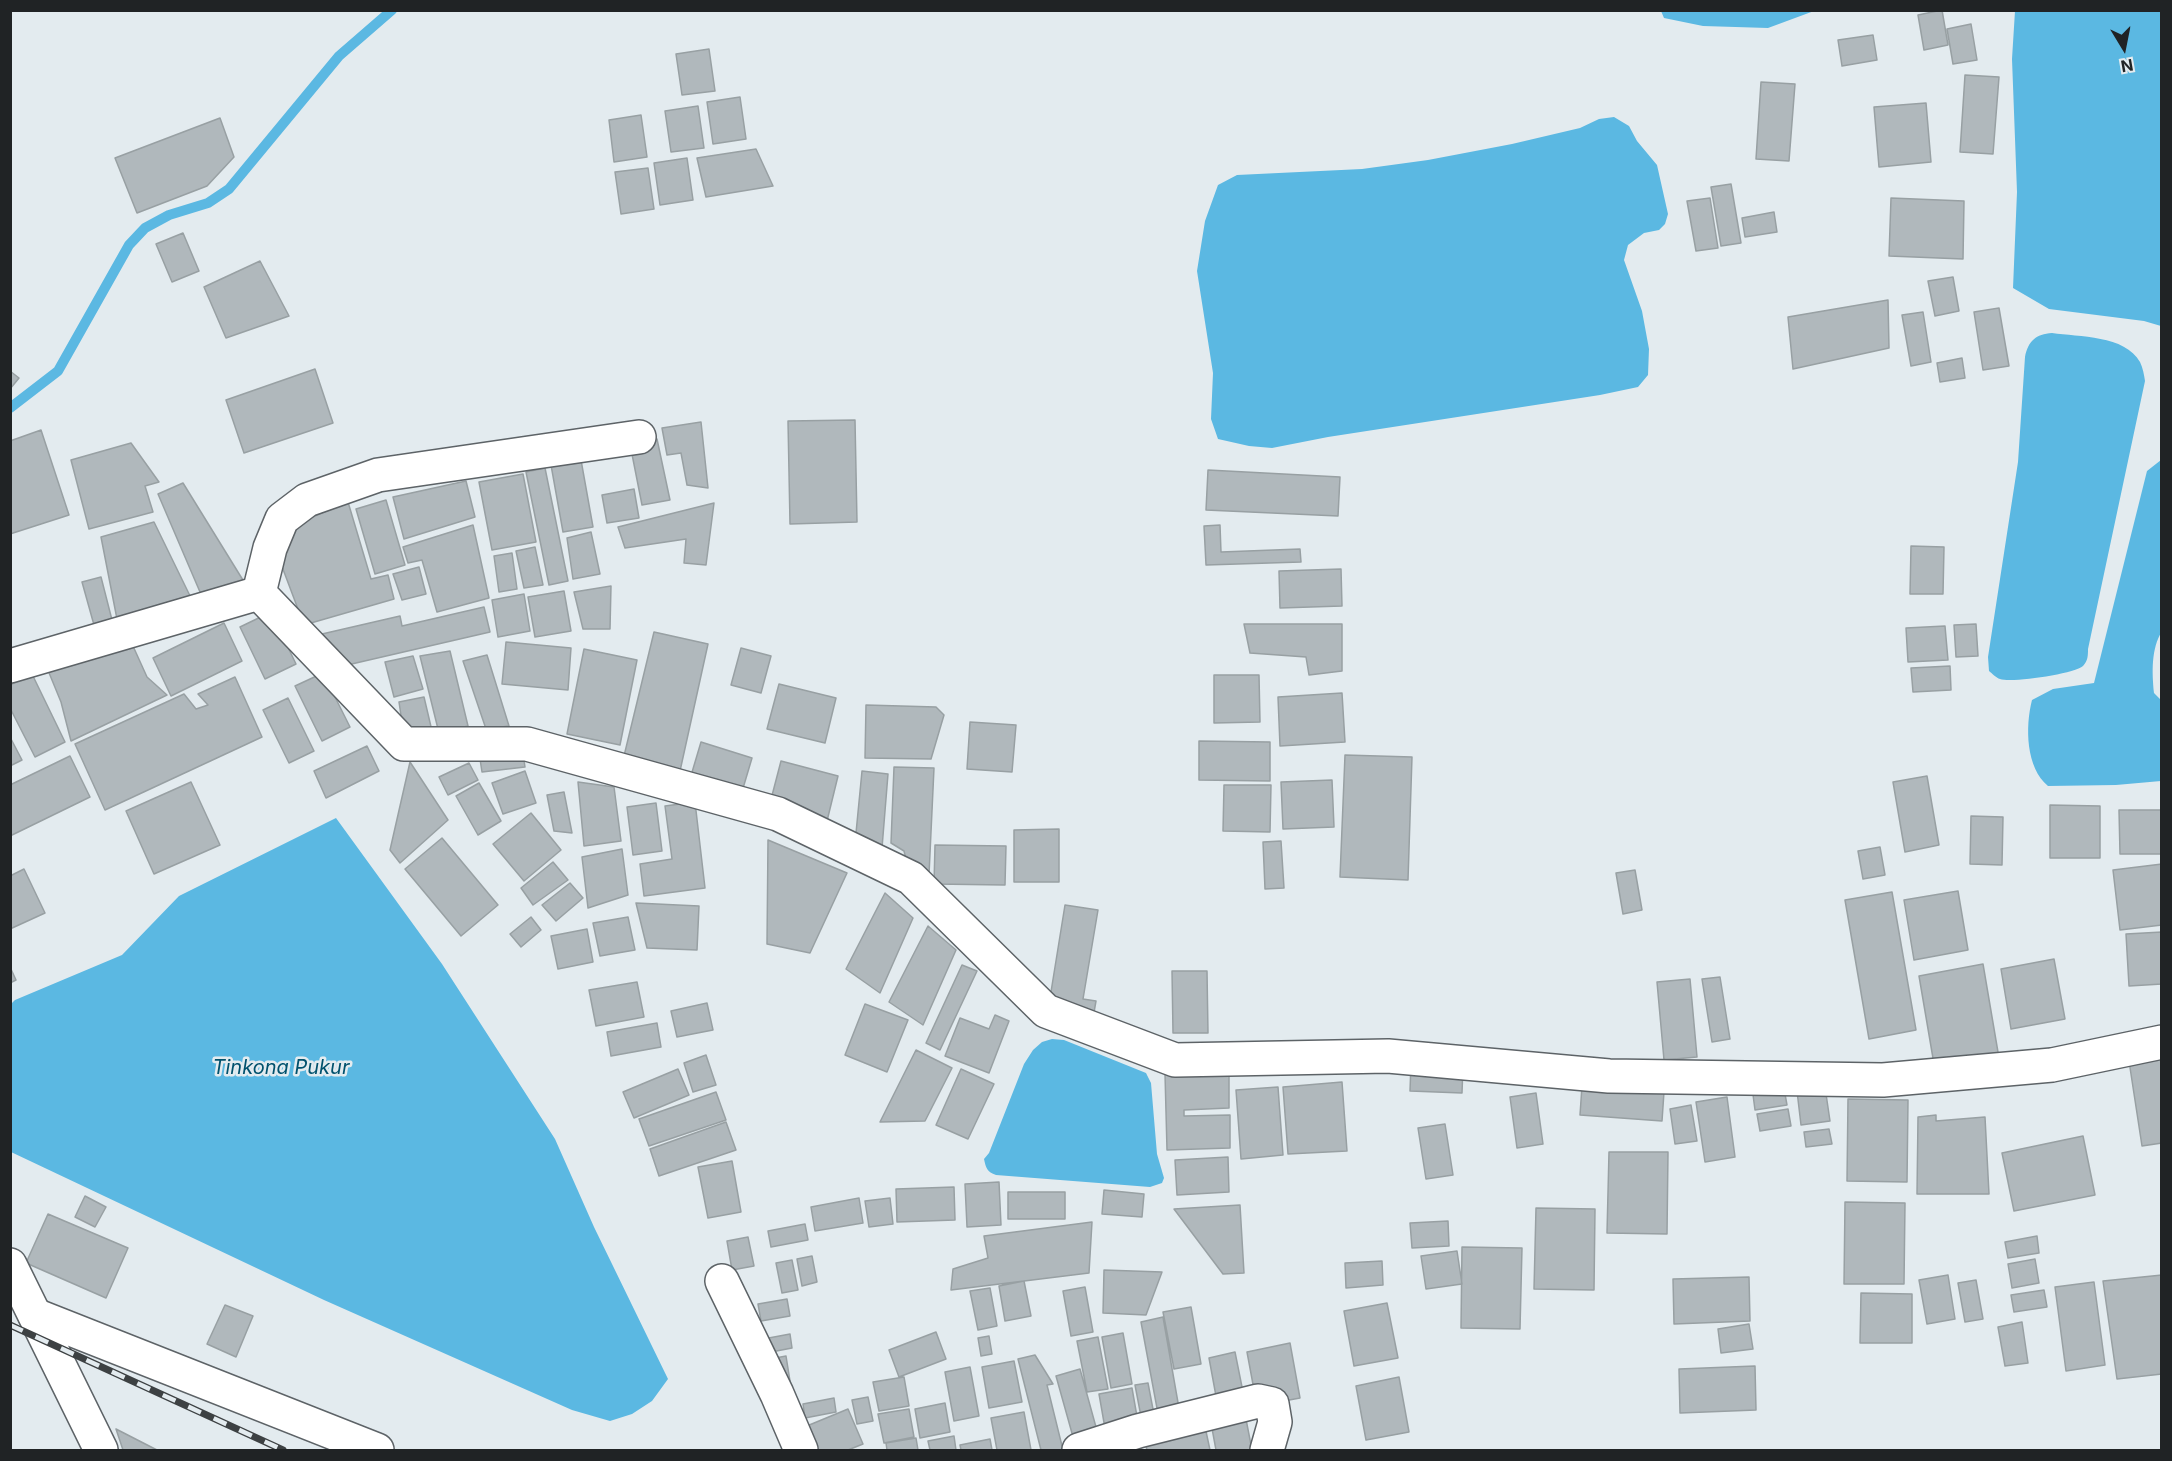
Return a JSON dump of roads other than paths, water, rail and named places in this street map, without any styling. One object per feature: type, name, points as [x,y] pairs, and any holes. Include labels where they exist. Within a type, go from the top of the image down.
[{"type":"street","points":[[259,593],[270,548],[282,519],[308,500],[378,475],[639,437]]},
{"type":"street","points":[[10,666],[259,593]]},
{"type":"street","points":[[259,593],[404,744],[527,744],[778,814],[911,878],[1046,1011],[1175,1060],[1388,1056],[1609,1076],[1883,1080],[2052,1065],[2162,1042]]},
{"type":"street","points":[[10,1265],[101,1450]]},
{"type":"street","points":[[722,1281],[777,1394],[801,1450]]},
{"type":"street","points":[[35,1315],[377,1450]]},
{"type":"street","points":[[1079,1450],[1138,1431],[1258,1401],[1272,1404],[1275,1422],[1267,1450]]},
{"type":"water","points":[[1661,11],[1814,11],[1768,28],[1703,26],[1664,18]]},
{"type":"water","points":[[2015,11],[2161,11],[2161,326],[2144,321],[2049,309],[2013,288],[2017,192],[2012,59]]},
{"type":"water","points":[[1614,117],[1629,126],[1637,141],[1657,165],[1668,214],[1665,224],[1659,230],[1644,233],[1628,245],[1624,260],[1642,311],[1649,349],[1648,375],[1638,387],[1272,448],[1249,446],[1218,439],[1211,419],[1213,373],[1197,271],[1205,221],[1218,185],[1237,175],[1362,169],[1428,160],[1512,144],[1580,128],[1599,119]]},
{"type":"water","points":[[2052,333],[2100,339],[2124,347],[2140,362],[2145,381],[2086,662],[2077,669],[2056,675],[2007,680],[1996,677],[1989,671],[1988,657],[2018,462],[2025,357],[2034,339]]},
{"type":"water","points":[[2161,460],[2162,631],[2154,653],[2153,669],[2154,693],[2161,700],[2161,781],[2116,785],[2048,786],[2035,769],[2031,758],[2028,722],[2032,700],[2053,689],[2094,683],[2147,471]]},
{"type":"water","name":"Tinkona Pukur","points":[[336,818],[442,964],[555,1139],[594,1227],[668,1379],[652,1401],[632,1414],[610,1421],[572,1410],[324,1300],[11,1152],[11,1004],[15,1000],[122,955],[179,896]]},
{"type":"water","points":[[1052,1039],[1064,1040],[1146,1073],[1151,1083],[1157,1154],[1164,1178],[1162,1183],[1150,1187],[996,1175],[987,1169],[984,1159],[989,1153],[1024,1064],[1033,1050],[1042,1042]]},
{"type":"waterway","points":[[10,408],[58,371],[129,245],[145,228],[169,215],[208,203],[229,189],[339,56],[392,10]]},
{"type":"railway","points":[[10,1325],[283,1450]]}]
